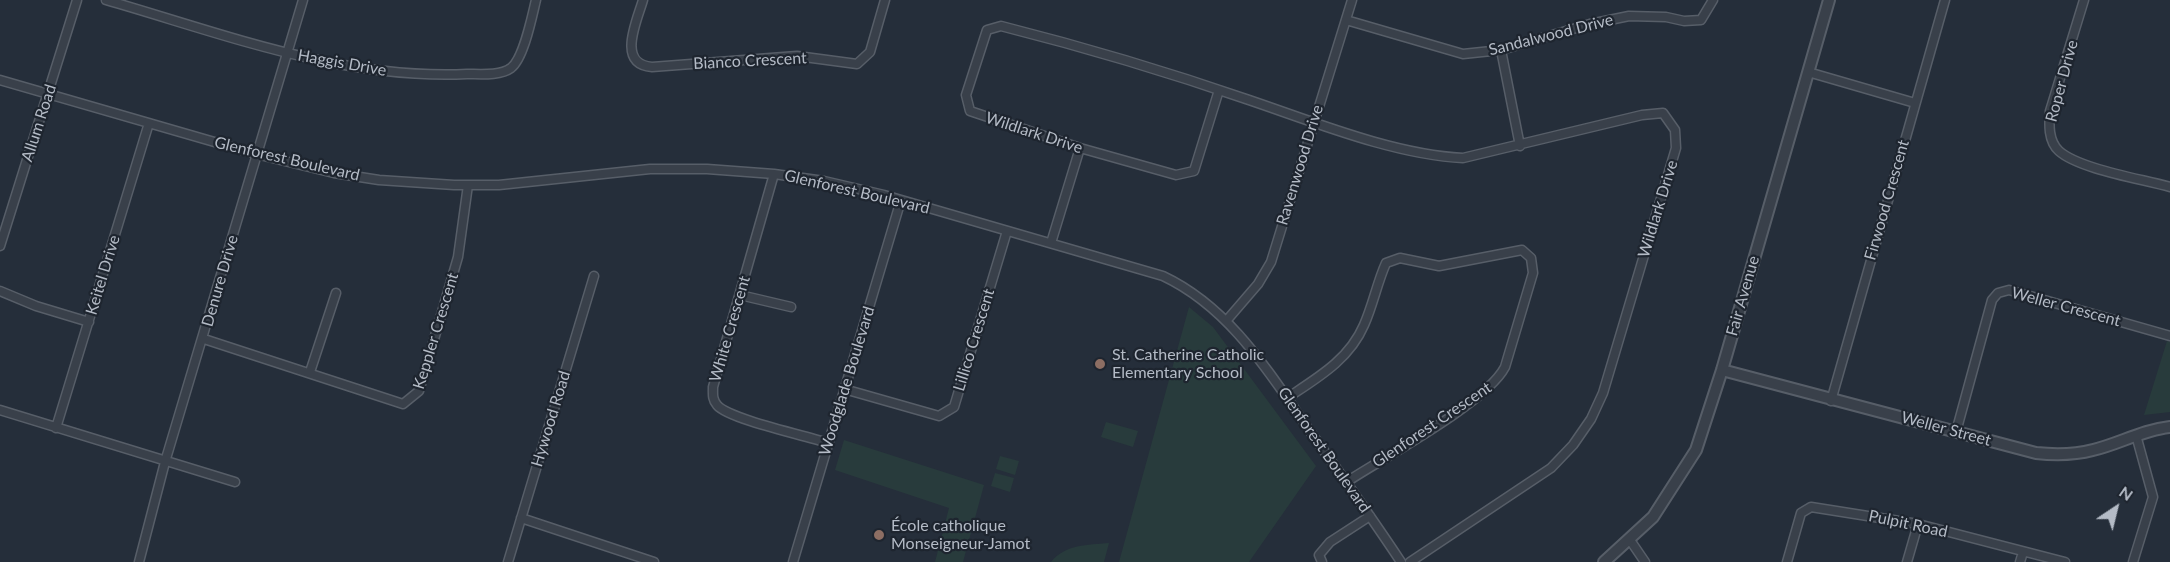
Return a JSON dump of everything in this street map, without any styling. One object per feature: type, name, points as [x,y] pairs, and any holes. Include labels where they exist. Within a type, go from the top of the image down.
[{"type":"street","name":"Allum Road","points":[[0,246],[77,0]]},
{"type":"street","name":"Haggis Drive","points":[[106,0],[287,53],[337,65],[406,74],[461,75],[504,71],[518,61],[536,0]]},
{"type":"street","name":"Denure Drive","points":[[139,562],[165,462],[204,339],[256,154],[303,0]]},
{"type":"street","name":"Bianco Crescent","points":[[643,0],[630,48],[635,60],[652,67],[797,56],[857,63],[870,52],[885,0]]},
{"type":"street","name":"Ravenwood Drive","points":[[1227,320],[1258,284],[1271,262],[1312,122],[1352,0]]},
{"type":"street","name":"Sandalwood Drive","points":[[1346,21],[1463,54],[1501,50],[1590,24],[1629,16],[1666,17],[1684,21],[1701,20],[1713,0]]},
{"type":"street","name":"Fair Avenue","points":[[1604,562],[1653,517],[1696,450],[1722,370],[1829,0]]},
{"type":"street","name":"Firwood Crescent","points":[[1831,400],[1945,0]]},
{"type":"street","name":"Roper Drive","points":[[2084,0],[2050,111],[2049,130],[2057,150],[2077,162],[2170,187]]},
{"type":"street","name":"Wildlark Drive","points":[[1219,90],[1194,171],[1176,175],[1080,148],[970,111],[966,95],[987,30],[1001,26],[1219,90],[1312,122],[1437,157],[1463,158],[1642,115],[1663,113],[1675,130],[1676,148],[1603,393],[1591,419],[1573,445],[1551,468],[1410,562]]},
{"type":"street","points":[[1501,50],[1520,146]]},
{"type":"street","points":[[1809,72],[1915,103]]},
{"type":"street","name":"Glenforest Boulevard","points":[[0,80],[256,154],[334,173],[379,180],[468,185],[609,176],[650,169],[707,169],[774,174],[824,181],[901,200],[1162,276],[1197,294],[1227,320],[1348,481],[1401,562]]},
{"type":"street","name":"Keitel Drive","points":[[56,428],[149,123]]},
{"type":"street","points":[[1051,243],[1080,148]]},
{"type":"street","name":"White Crescent","points":[[774,174],[713,387],[713,396],[717,406],[737,417],[828,443]]},
{"type":"street","name":"Keppler Crescent","points":[[204,339],[403,404],[415,397],[419,391],[458,257],[468,185]]},
{"type":"street","name":"Woodglade Boulevard","points":[[793,562],[901,200]]},
{"type":"street","name":"Lillico Crescent","points":[[844,389],[939,416],[954,407],[1007,231]]},
{"type":"street","name":"Glenforest Crescent","points":[[1287,398],[1334,366],[1353,346],[1365,325],[1386,263],[1400,258],[1439,266],[1522,250],[1531,258],[1533,273],[1498,379],[1476,399],[1348,481]]},
{"type":"street","name":"Hywood Road","points":[[508,562],[594,276]]},
{"type":"street","name":"Weller Crescent","points":[[1956,432],[1992,300],[1998,292],[2009,290],[2170,336]]},
{"type":"street","points":[[0,291],[36,306],[88,322]]},
{"type":"street","points":[[310,372],[336,293]]},
{"type":"street","points":[[740,295],[791,306]]},
{"type":"street","name":"Weller Street","points":[[1722,370],[2036,453],[2065,455],[2093,450],[2136,435],[2170,428]]},
{"type":"street","points":[[0,410],[235,482]]},
{"type":"street","points":[[2133,562],[2153,497],[2136,435]]},
{"type":"street","name":"Pulpit Road","points":[[1787,562],[1801,513],[1811,507],[1918,524],[2065,562]]},
{"type":"street","points":[[1322,562],[1319,555],[1330,542],[1370,516]]},
{"type":"street","points":[[521,518],[654,562]]},
{"type":"street","points":[[1907,562],[1918,524]]},
{"type":"street","points":[[1630,540],[1645,562]]},
{"type":"street","points":[[2020,562],[2023,552]]},
{"type":"shaded area","points":[[1189,307],[1213,327],[1316,466],[1249,562],[1119,562]]},
{"type":"shaded area","points":[[2167,341],[2170,342],[2170,412],[2144,415]]},
{"type":"shaded area","points":[[1106,422],[1138,431],[1133,447],[1101,437]]},
{"type":"shaded area","points":[[844,440],[984,485],[963,562],[935,562],[949,508],[835,470]]},
{"type":"shaded area","points":[[1000,456],[1019,461],[1015,475],[996,469]]},
{"type":"shaded area","points":[[995,473],[1014,478],[1010,492],[991,486]]},
{"type":"shaded area","points":[[1109,543],[1104,562],[1051,562],[1070,549]]},
{"type":"place","name":"St. Catherine Catholic Elementary School","points":[[1100,364]]},
{"type":"place","name":"École catholique Monseigneur-Jamot","points":[[879,535]]}]
